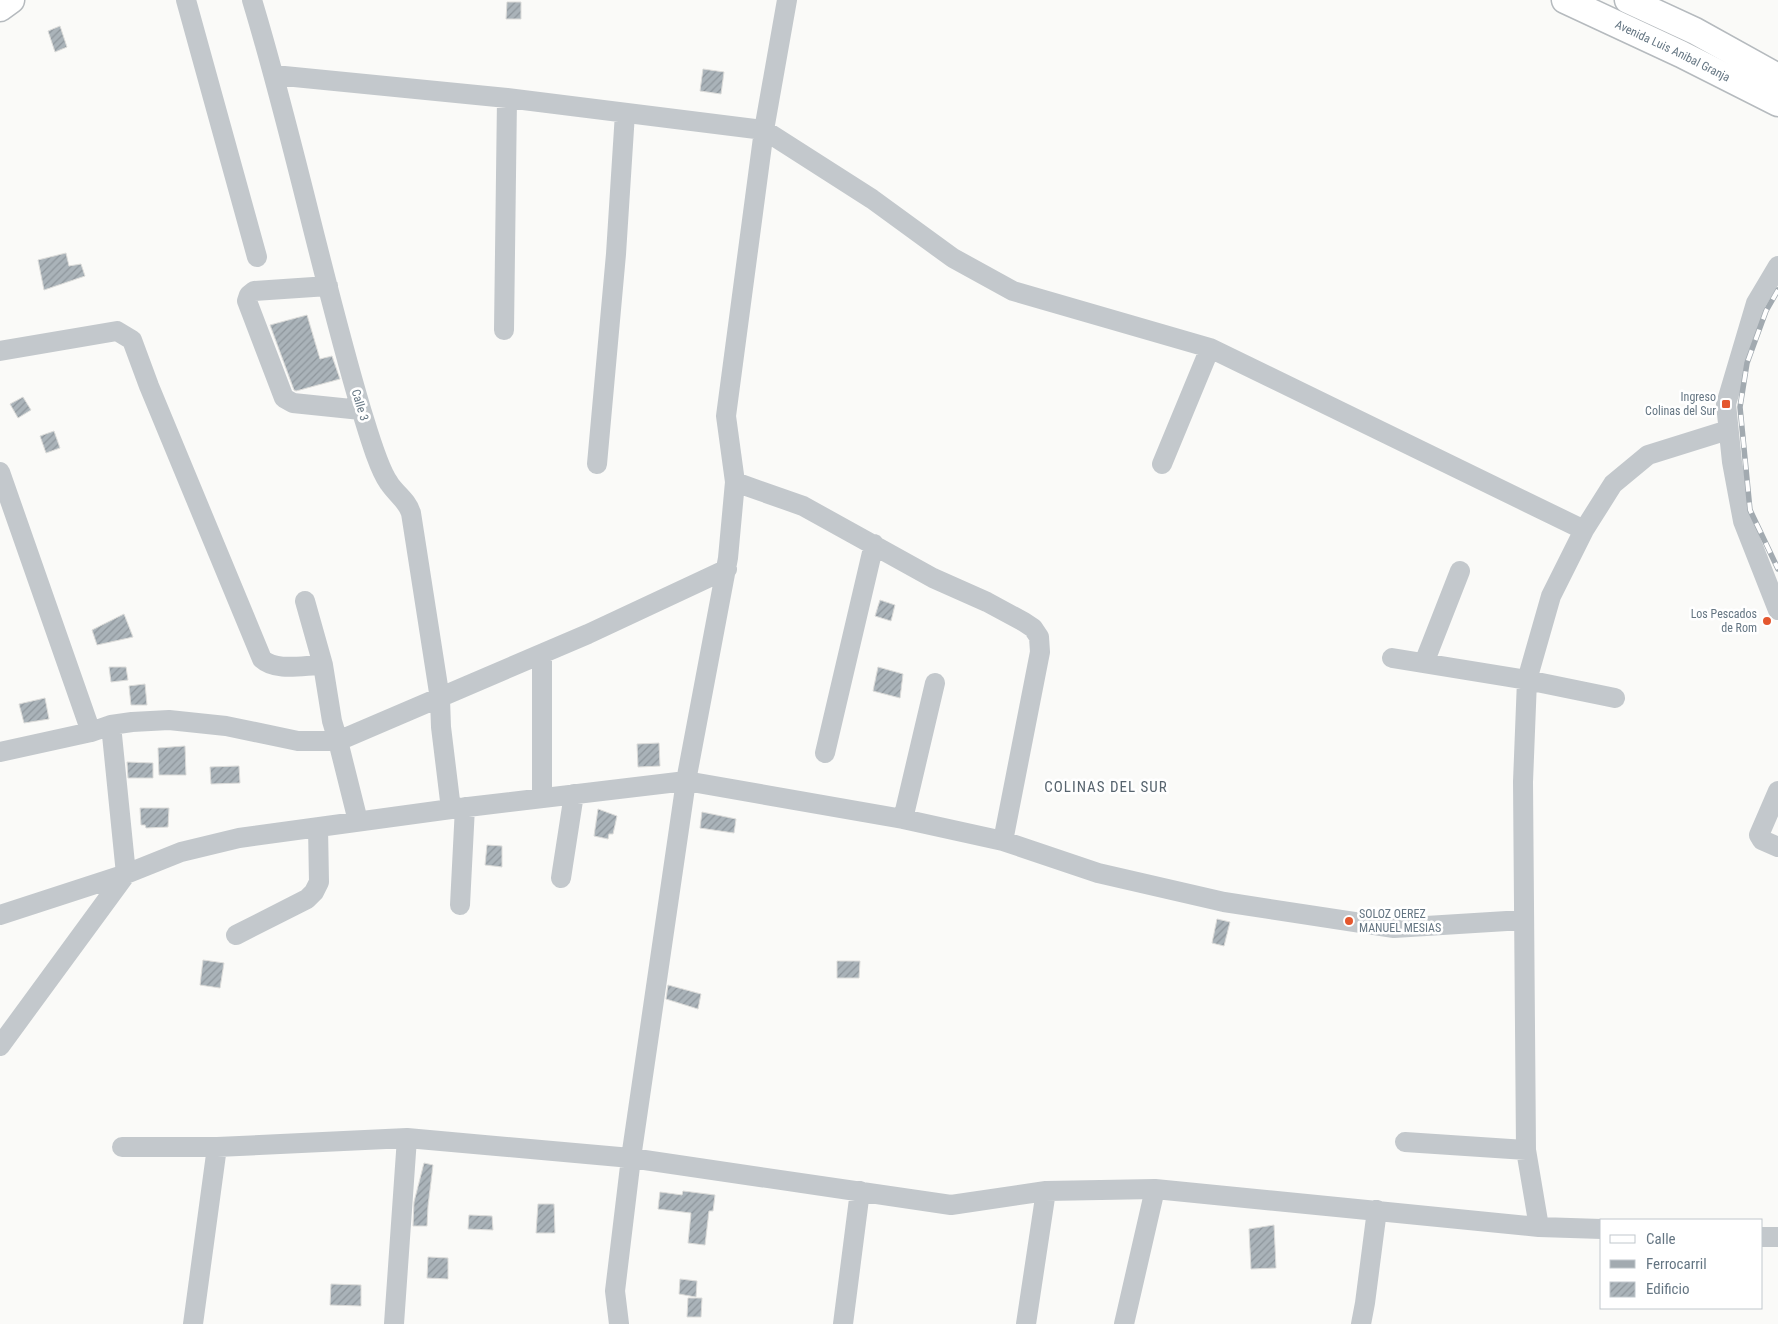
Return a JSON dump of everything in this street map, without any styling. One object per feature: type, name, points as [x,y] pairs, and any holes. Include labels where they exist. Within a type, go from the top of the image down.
[{"type":"main road","points":[[0,8],[11,0]]},
{"type":"main road","name":"Avenida Luis Anibal Granja","points":[[1564,0],[1682,54],[1778,104]]},
{"type":"main road","name":"Avenida Luis Anibal Granja","points":[[1628,0],[1695,32],[1778,77]]},
{"type":"street","points":[[186,0],[257,257]]},
{"type":"street","name":"Calle 3","points":[[252,0],[274,74],[361,410],[383,473],[389,484],[409,506],[411,513],[440,699],[441,727],[458,808],[460,905]]},
{"type":"street","points":[[620,1324],[614,1291],[631,1158],[686,781],[727,569],[734,482],[726,416],[764,130],[787,0]]},
{"type":"street","points":[[274,74],[507,98],[764,130],[872,199],[953,258],[1013,291],[1210,348],[1584,530]]},
{"type":"street","points":[[504,330],[507,98]]},
{"type":"street","points":[[597,464],[616,254],[625,113]]},
{"type":"street","points":[[1778,266],[1756,303],[1726,404],[1732,462],[1743,520],[1774,587],[1778,610]]},
{"type":"street","points":[[328,286],[254,291],[247,300],[284,398],[293,403],[361,410]]},
{"type":"street","points":[[0,350],[117,331],[132,340],[149,386],[262,659],[267,664],[279,666],[323,664]]},
{"type":"street","points":[[1162,464],[1210,348]]},
{"type":"street","points":[[1539,1226],[1526,1150],[1523,782],[1527,680],[1551,596],[1584,530],[1613,484],[1648,455],[1728,430]]},
{"type":"street","points":[[0,472],[91,732]]},
{"type":"street","points":[[734,482],[802,506],[933,578],[987,602],[1024,622],[1033,628],[1039,636],[1040,652],[1003,841]]},
{"type":"street","points":[[825,752],[874,544]]},
{"type":"street","points":[[0,752],[91,732],[111,725],[169,720],[226,726],[298,741],[338,741],[542,654],[727,569]]},
{"type":"street","points":[[1424,663],[1460,571]]},
{"type":"street","points":[[305,601],[323,664],[332,721],[358,822]]},
{"type":"street","points":[[542,654],[542,798]]},
{"type":"street","points":[[1392,658],[1527,680],[1615,698]]},
{"type":"street","points":[[903,818],[935,683]]},
{"type":"street","points":[[0,1046],[126,874],[111,725]]},
{"type":"street","points":[[0,915],[126,874],[191,850],[239,838],[458,808],[686,781],[903,818],[1003,841],[1098,873],[1224,902],[1394,928],[1523,920]]},
{"type":"street","points":[[1778,791],[1759,835],[1762,840],[1778,847]]},
{"type":"street","points":[[560,878],[574,794]]},
{"type":"street","points":[[236,935],[307,900],[314,892],[319,882],[318,827]]},
{"type":"street","points":[[394,1324],[407,1138]]},
{"type":"street","points":[[122,1147],[217,1148],[407,1138],[631,1158],[951,1205],[1046,1191],[1155,1189],[1539,1226],[1600,1229]]},
{"type":"street","points":[[1405,1142],[1526,1150]]},
{"type":"street","points":[[193,1324],[217,1148]]},
{"type":"street","points":[[1124,1324],[1155,1189]]},
{"type":"street","points":[[843,1324],[860,1191]]},
{"type":"street","points":[[1026,1324],[1046,1191]]},
{"type":"street","points":[[1361,1324],[1376,1210]]},
{"type":"street","points":[[1763,1237],[1778,1237]]},
{"type":"building","points":[[507,2],[521,2],[521,19],[506,19]]},
{"type":"building","points":[[60,26],[67,47],[55,52],[48,31]]},
{"type":"building","points":[[703,69],[724,72],[721,94],[700,91]]},
{"type":"building","points":[[66,253],[69,266],[81,264],[85,276],[44,290],[38,260]]},
{"type":"building","points":[[307,315],[320,359],[332,356],[340,379],[296,391],[270,325]]},
{"type":"building","points":[[23,397],[31,410],[18,418],[10,404]]},
{"type":"building","points":[[54,431],[60,448],[46,453],[40,436]]},
{"type":"building","points":[[880,600],[895,605],[891,621],[875,616]]},
{"type":"building","points":[[124,614],[133,637],[97,645],[92,630]]},
{"type":"building","points":[[109,667],[126,667],[128,680],[111,682]]},
{"type":"building","points":[[878,667],[903,674],[900,698],[873,691]]},
{"type":"building","points":[[145,684],[147,705],[131,705],[129,686]]},
{"type":"building","points":[[45,698],[49,719],[24,723],[19,704]]},
{"type":"building","points":[[659,743],[660,766],[638,767],[637,744]]},
{"type":"building","points":[[185,746],[186,775],[159,775],[158,748]]},
{"type":"building","points":[[127,762],[153,763],[153,778],[128,778]]},
{"type":"building","points":[[239,766],[240,783],[211,784],[210,767]]},
{"type":"building","points":[[140,808],[169,808],[168,827],[146,828],[145,825],[141,825]]},
{"type":"building","points":[[598,809],[617,816],[613,834],[609,834],[608,839],[594,836]]},
{"type":"building","points":[[702,812],[736,819],[734,833],[700,828]]},
{"type":"building","points":[[487,845],[502,846],[502,867],[485,865]]},
{"type":"building","points":[[1217,919],[1230,922],[1224,946],[1212,943]]},
{"type":"building","points":[[203,960],[224,963],[220,988],[200,985]]},
{"type":"building","points":[[837,961],[860,961],[859,978],[837,978]]},
{"type":"building","points":[[668,985],[701,994],[698,1009],[666,999]]},
{"type":"building","points":[[424,1163],[433,1165],[427,1226],[413,1226],[414,1202]]},
{"type":"building","points":[[683,1191],[715,1195],[713,1211],[709,1211],[705,1245],[688,1243],[691,1213],[658,1209],[660,1192],[682,1195]]},
{"type":"building","points":[[538,1204],[554,1204],[555,1233],[536,1233]]},
{"type":"building","points":[[469,1215],[492,1216],[493,1230],[468,1229]]},
{"type":"building","points":[[1274,1225],[1276,1268],[1251,1269],[1249,1229]]},
{"type":"building","points":[[428,1257],[448,1258],[448,1279],[427,1278]]},
{"type":"building","points":[[680,1279],[697,1281],[696,1297],[679,1294]]},
{"type":"building","points":[[331,1284],[361,1285],[361,1306],[330,1305]]},
{"type":"building","points":[[688,1298],[702,1298],[701,1317],[687,1317]]},
{"type":"railway","points":[[1778,290],[1766,311],[1747,363],[1740,407],[1750,510],[1778,569]]},
{"type":"place","name":"Ingreso Colinas del Sur","points":[[1726,404]]},
{"type":"place","name":"Los Pescados de Rom","points":[[1767,621]]},
{"type":"place","name":"SOLOZ OEREZ MANUEL MESIAS","points":[[1349,921]]},
{"type":"district","name":"COLINAS DEL SUR","points":[[1106,787]]}]
